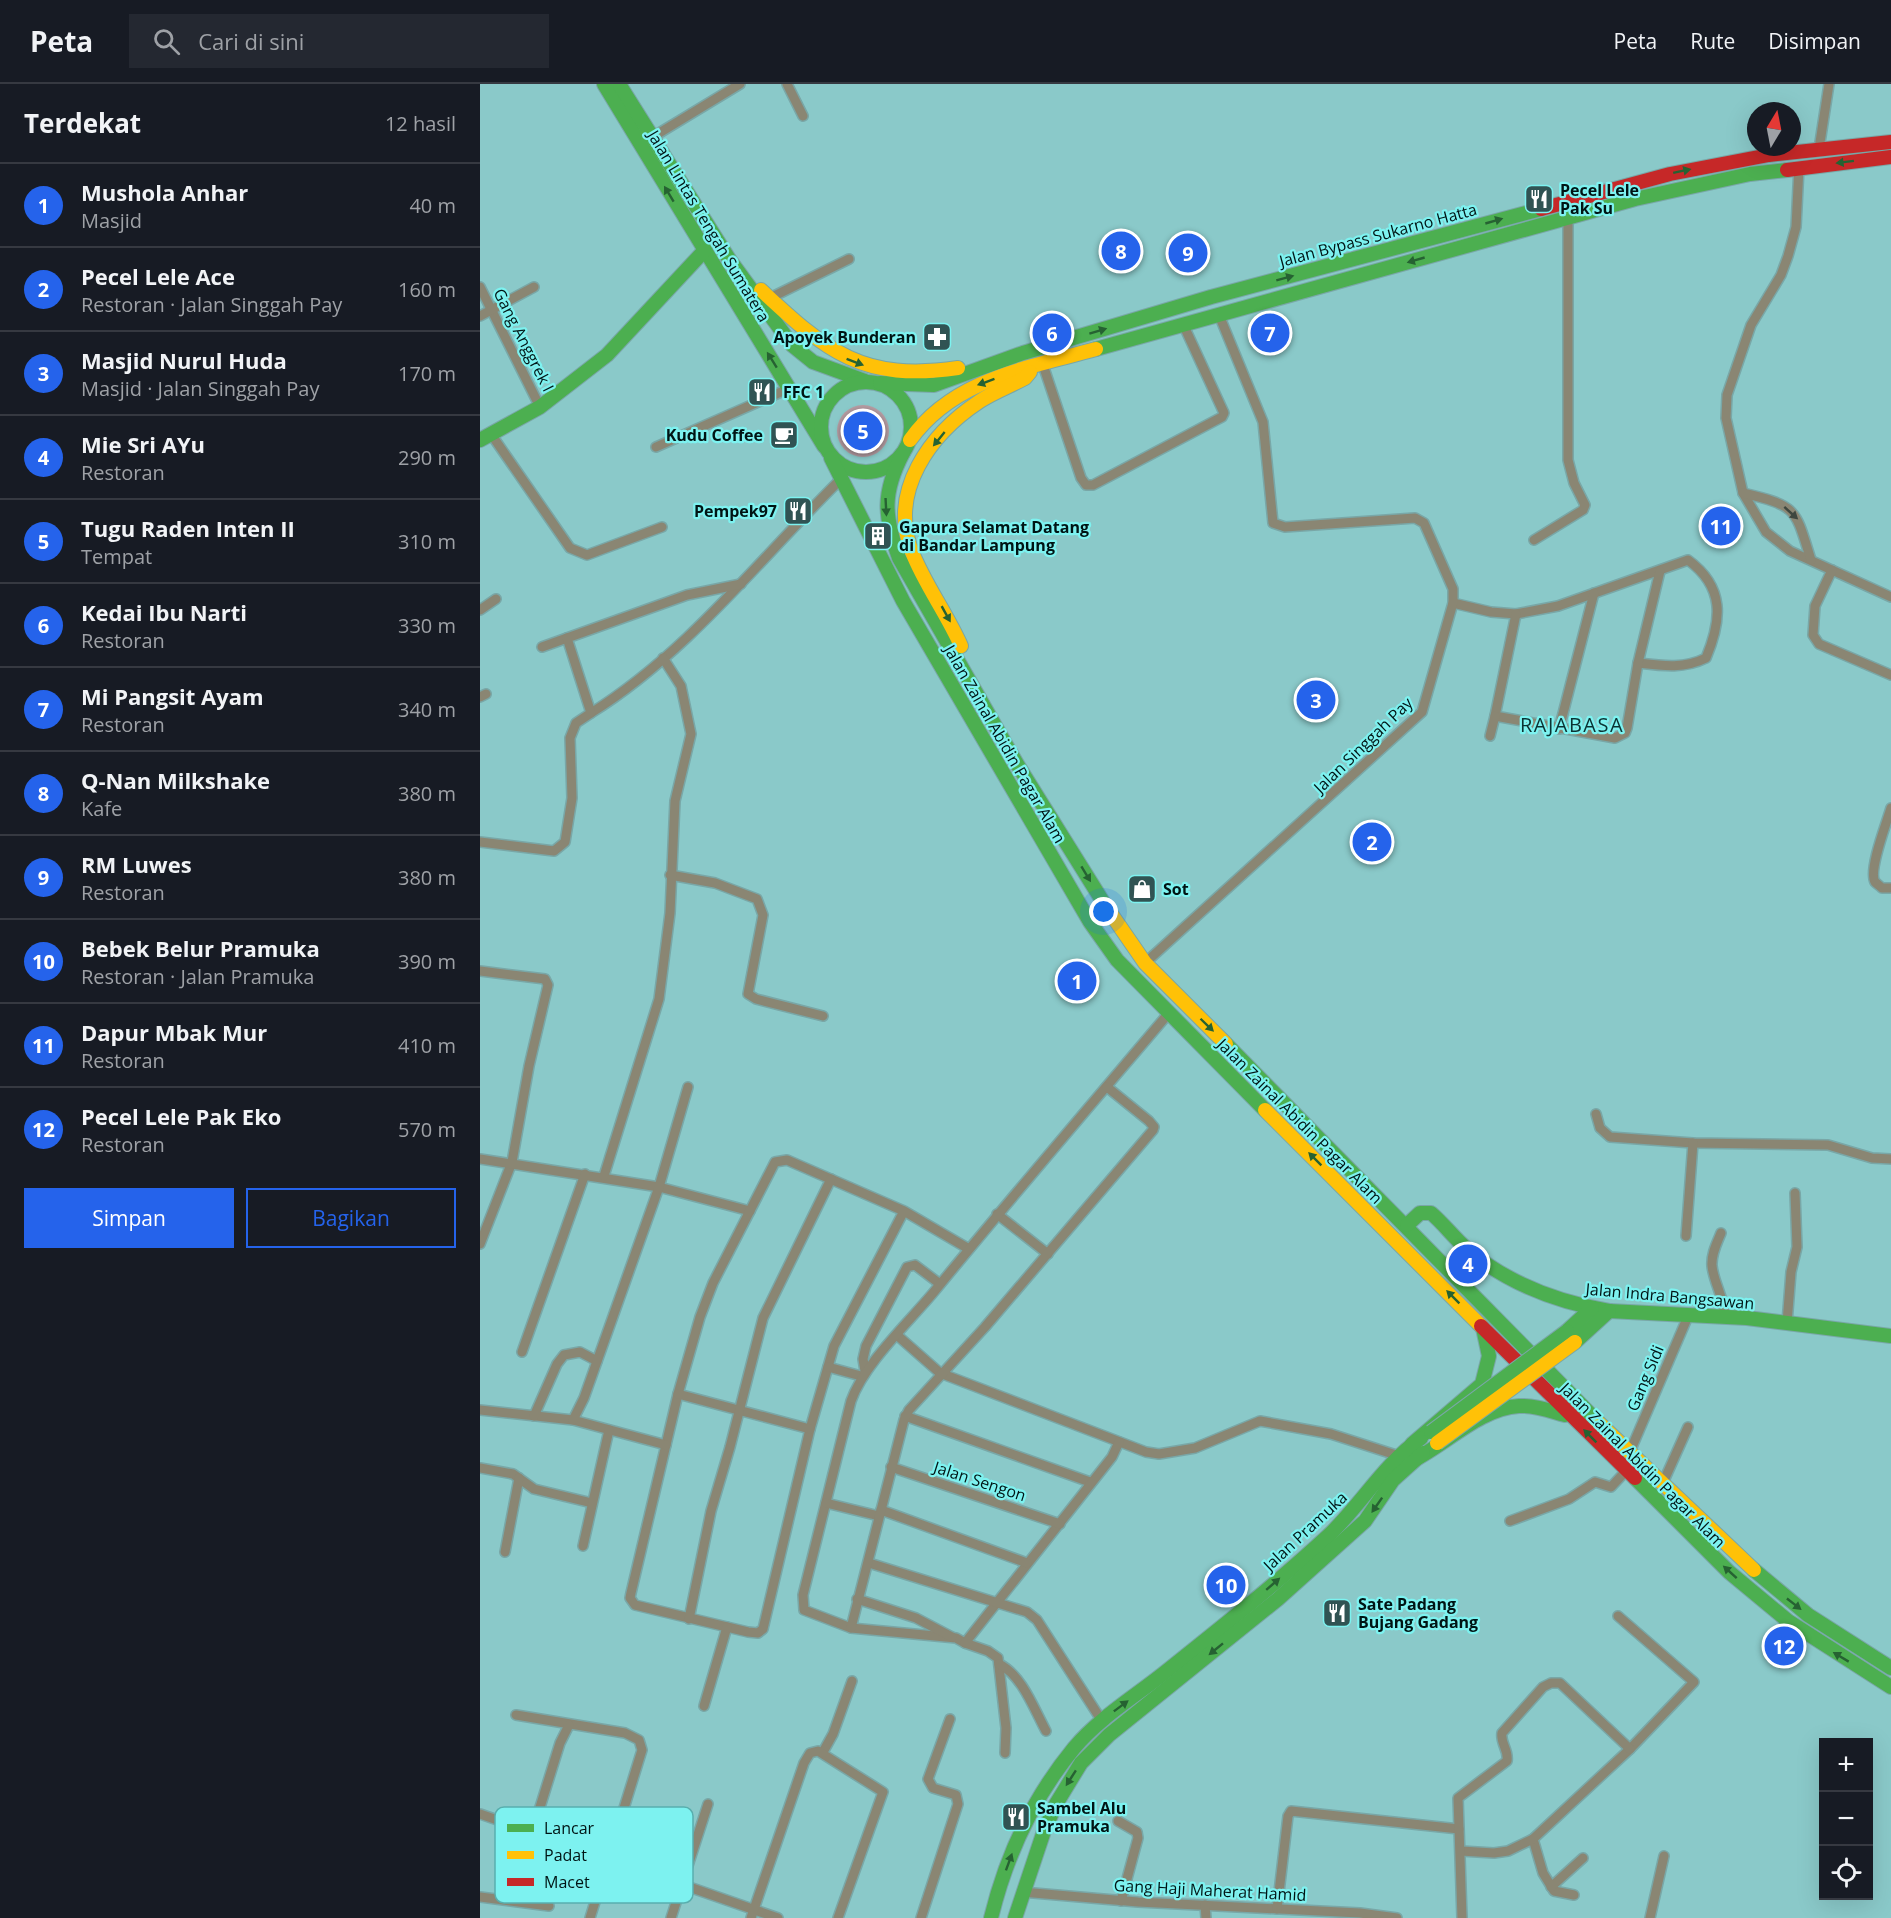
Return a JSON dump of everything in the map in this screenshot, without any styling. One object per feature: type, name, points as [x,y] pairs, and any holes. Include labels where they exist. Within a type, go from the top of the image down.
[{"type":"main road","name":"Jalan Lintas Tengah Sumatera","points":[[604,84],[828,452]]},
{"type":"main road","name":"Jalan Lintas Tengah Sumatera","points":[[619,84],[729,260],[792,345],[821,366],[865,381]]},
{"type":"main road","name":"Jalan Bypass Sukarno Hatta","points":[[880,383],[934,385],[968,375],[1023,353],[1211,297],[1681,172],[1769,155],[1891,142]]},
{"type":"main road","name":"Jalan Bypass Sukarno Hatta","points":[[910,440],[923,419],[944,400],[997,377],[1568,217],[1707,183],[1799,167],[1891,157]]},
{"type":"main road","points":[[1466,228],[1470,244]]},
{"type":"main road","points":[[1435,237],[1439,253]]},
{"type":"main road","points":[[485,437],[540,407],[607,355],[704,251]]},
{"type":"main road","points":[[729,260],[812,337],[845,358],[879,370],[941,372],[1023,353]]},
{"type":"main road","points":[[970,679],[952,623],[912,552],[904,516],[905,498],[911,479],[925,456],[949,426],[980,402],[1025,378],[1039,366]]},
{"type":"main road","points":[[865,381],[880,383],[894,390],[905,402],[912,424],[910,440],[903,453],[890,465],[870,472],[854,470],[828,452],[821,424],[828,403],[844,387],[865,381]]},
{"type":"main road","name":"Jalan Zainal Abidin Pagar Alam","points":[[828,452],[843,477],[903,601],[1090,922],[1117,960],[1168,1014],[1482,1326],[1625,1472],[1729,1572],[1767,1605],[1832,1652],[1889,1682]]},
{"type":"main road","name":"Jalan Zainal Abidin Pagar Alam","points":[[903,453],[891,473],[885,492],[888,530],[899,558],[1113,918],[1145,963],[1407,1225],[1629,1454],[1778,1592],[1808,1615],[1891,1668]]},
{"type":"main road","points":[[931,649],[947,640]]},
{"type":"main road","name":"Jalan Indra Bangsawan","points":[[1407,1225],[1420,1213],[1433,1214],[1471,1253],[1514,1282],[1539,1294],[1592,1308],[1787,1323],[1891,1336]]},
{"type":"main road","name":"Jalan Pramuka","points":[[1571,1337],[1592,1308]]},
{"type":"main road","name":"Jalan Pramuka","points":[[991,1918],[1010,1858],[1027,1821],[1065,1761],[1102,1721],[1169,1678],[1278,1599],[1365,1521],[1393,1480],[1434,1437],[1609,1311]]},
{"type":"main road","points":[[1412,1444],[1482,1384],[1487,1374],[1490,1356],[1482,1326]]},
{"type":"main road","points":[[1482,1384],[1494,1382],[1501,1386],[1507,1396],[1504,1407]]},
{"type":"main road","points":[[1414,1460],[1434,1451],[1484,1416],[1504,1407],[1533,1405],[1570,1416]]},
{"type":"main road","name":"Jalan Pramuka","points":[[1015,1918],[1022,1892],[1056,1804],[1081,1763],[1169,1678],[1350,1516],[1396,1455],[1412,1444],[1434,1437]]},
{"type":"street","points":[[651,138],[740,84]]},
{"type":"street","points":[[787,84],[803,116]]},
{"type":"street","points":[[1819,149],[1829,84]]},
{"type":"street","points":[[1799,167],[1796,227],[1788,256],[1781,275],[1751,325],[1727,395],[1726,418],[1743,493],[1766,532],[1790,550],[1891,597]]},
{"type":"street","points":[[1534,540],[1583,510],[1584,505],[1574,483],[1568,460],[1568,217]]},
{"type":"street","points":[[770,298],[849,259]]},
{"type":"street","name":"Gang Anggrek I","points":[[480,287],[540,407]]},
{"type":"street","points":[[480,316],[534,287]]},
{"type":"street","name":"Jalan Singgah Pay","points":[[1145,963],[1422,712],[1453,603],[1451,582],[1420,519],[1275,526],[1271,518],[1270,471],[1263,422],[1219,315]]},
{"type":"street","points":[[1039,366],[1081,478],[1086,485],[1093,485],[1222,417],[1224,413],[1183,324]]},
{"type":"street","points":[[656,447],[790,388]]},
{"type":"street","points":[[485,437],[570,548],[587,555],[662,527]]},
{"type":"street","points":[[480,842],[530,850],[554,851],[565,842],[572,798],[570,738],[576,723],[663,658],[741,584],[798,521],[843,477]]},
{"type":"street","points":[[1743,493],[1767,499],[1791,510],[1798,519],[1811,560]]},
{"type":"street","points":[[1453,603],[1491,612],[1516,614],[1558,606],[1689,560],[1713,589],[1718,602],[1713,640],[1706,658],[1693,665],[1678,667],[1638,663]]},
{"type":"street","points":[[1832,570],[1815,606],[1813,635],[1819,644],[1891,675]]},
{"type":"street","points":[[1495,716],[1616,738],[1625,733],[1638,663],[1660,571]]},
{"type":"street","points":[[542,647],[687,595],[741,584]]},
{"type":"street","points":[[1558,729],[1594,593]]},
{"type":"street","points":[[480,610],[496,599]]},
{"type":"street","points":[[1490,736],[1516,614]]},
{"type":"street","points":[[567,638],[591,713]]},
{"type":"street","points":[[604,1176],[659,999],[670,913],[675,801],[691,734],[681,686],[663,658]]},
{"type":"street","points":[[1891,808],[1877,854],[1874,876],[1875,883],[1882,888],[1891,888]]},
{"type":"street","points":[[670,875],[715,883],[757,899],[763,915],[748,994],[756,999],[823,1016]]},
{"type":"street","points":[[480,971],[548,981],[512,1162],[480,1244]]},
{"type":"street","points":[[956,1638],[850,1628],[808,1613],[802,1605],[851,1401],[863,1374],[1168,1014]]},
{"type":"street","points":[[573,1420],[597,1361],[659,1187],[688,1087]]},
{"type":"street","points":[[850,1628],[869,1563],[905,1416],[940,1373],[985,1327],[1048,1254],[1154,1127],[1107,1087]]},
{"type":"street","points":[[1596,1114],[1599,1128],[1610,1137],[1693,1143],[1828,1145],[1872,1158],[1891,1159]]},
{"type":"street","points":[[1686,1236],[1693,1143]]},
{"type":"street","points":[[480,1159],[604,1176],[659,1187],[750,1211]]},
{"type":"street","points":[[904,1211],[834,1346],[810,1429],[763,1629],[755,1633],[635,1605],[630,1598],[678,1394],[706,1298],[778,1161],[787,1160],[904,1211],[969,1249]]},
{"type":"street","points":[[522,1352],[585,1174]]},
{"type":"street","points":[[689,1619],[711,1511],[763,1318],[831,1179]]},
{"type":"street","points":[[1787,1323],[1791,1272],[1797,1247],[1796,1193]]},
{"type":"street","points":[[997,1214],[1048,1254]]},
{"type":"street","points":[[1721,1233],[1713,1255],[1712,1267],[1725,1304],[1725,1318]]},
{"type":"street","points":[[863,1374],[866,1346],[907,1268],[915,1265],[940,1284]]},
{"type":"street","name":"Gang Sidi","points":[[1629,1454],[1689,1314]]},
{"type":"street","points":[[897,1336],[940,1373],[1152,1453],[1177,1452],[1230,1434],[1254,1422],[1270,1421],[1331,1434],[1396,1455]]},
{"type":"street","points":[[534,1416],[557,1364],[564,1355],[580,1352],[597,1361]]},
{"type":"street","points":[[828,1367],[863,1374]]},
{"type":"street","points":[[678,1394],[810,1429]]},
{"type":"street","points":[[480,1410],[573,1420],[666,1446]]},
{"type":"street","points":[[905,1416],[1090,1482]]},
{"type":"street","points":[[1662,1485],[1688,1427]]},
{"type":"street","points":[[583,1546],[609,1430]]},
{"type":"street","points":[[965,1643],[1112,1457],[1119,1442]]},
{"type":"street","name":"Jalan Sengon","points":[[891,1467],[1060,1524]]},
{"type":"street","points":[[480,1468],[519,1478],[534,1489],[592,1503]]},
{"type":"street","points":[[1510,1521],[1557,1504],[1595,1482],[1611,1487],[1625,1472]]},
{"type":"street","points":[[505,1552],[519,1478]]},
{"type":"street","points":[[826,1503],[880,1513],[1027,1563]]},
{"type":"street","points":[[869,1563],[1022,1608],[1031,1615],[1102,1721]]},
{"type":"street","points":[[857,1599],[916,1618],[965,1643],[995,1654],[999,1664],[1006,1728],[1005,1754]]},
{"type":"street","points":[[1461,1851],[1494,1853],[1508,1851],[1533,1839],[1630,1749],[1694,1682],[1618,1616]]},
{"type":"street","points":[[704,1706],[728,1627]]},
{"type":"street","points":[[999,1664],[1011,1673],[1024,1691],[1046,1731]]},
{"type":"street","points":[[823,1752],[833,1734],[852,1681]]},
{"type":"street","points":[[1462,1918],[1458,1798],[1507,1761],[1507,1753],[1501,1739],[1502,1733],[1543,1687],[1551,1683],[1560,1683],[1630,1749]]},
{"type":"street","points":[[516,1715],[625,1733],[639,1740],[642,1750],[625,1807]]},
{"type":"street","points":[[921,1918],[958,1804],[956,1795],[933,1788],[928,1779],[950,1719]]},
{"type":"street","points":[[540,1807],[568,1725]]},
{"type":"street","points":[[752,1914],[804,1763],[814,1751],[823,1752],[883,1792],[838,1918]]},
{"type":"street","points":[[693,1851],[708,1804]]},
{"type":"street","points":[[1277,1909],[1291,1811],[1459,1828]]},
{"type":"street","points":[[480,1814],[495,1819]]},
{"type":"street","points":[[1118,1821],[1137,1832],[1138,1838],[1121,1901]]},
{"type":"street","points":[[1533,1839],[1543,1873],[1551,1887],[1562,1894],[1574,1895]]},
{"type":"street","points":[[1650,1918],[1664,1856]]},
{"type":"street","points":[[1551,1887],[1583,1858]]},
{"type":"street","points":[[693,1890],[752,1914],[778,1918]]},
{"type":"street","name":"Gang Haji Maherat Hamid","points":[[1022,1892],[1121,1901],[1397,1918]]},
{"type":"street","points":[[480,1897],[495,1899]]},
{"type":"street","points":[[526,1903],[549,1906]]},
{"type":"street","points":[[590,1918],[595,1903]]},
{"type":"street","points":[[671,1918],[676,1903]]},
{"type":"street","points":[[1205,1905],[1206,1918]]},
{"type":"shaded area","points":[[858,405],[868,405],[877,409],[885,417],[889,431],[885,445],[877,453],[868,457],[858,457],[849,453],[841,445],[837,436],[837,426],[841,417],[849,409]]},
{"type":"traffic: fast","points":[[604,84],[824,446]]},
{"type":"traffic: fast","points":[[619,84],[729,259],[792,345],[813,362],[865,381]]},
{"type":"traffic: fast","points":[[1096,349],[1635,199],[1750,174],[1787,170]]},
{"type":"traffic: fast","points":[[880,383],[934,385],[1023,353],[1211,297],[1541,209]]},
{"type":"traffic: fast","points":[[480,440],[540,407],[607,355],[704,251]]},
{"type":"traffic: fast","points":[[857,382],[875,382],[891,389],[904,402],[911,418],[911,427],[911,436],[904,452],[891,465],[875,472],[857,472],[841,465],[828,452],[821,436],[821,418],[828,402],[841,389],[857,382]]},
{"type":"traffic: fast","points":[[903,453],[891,480],[888,505],[890,530],[899,558],[1017,764],[1105,905]]},
{"type":"traffic: fast","points":[[831,458],[903,601],[1090,922],[1117,960],[1265,1110]]},
{"type":"traffic: fast","points":[[1226,1044],[1598,1422]]},
{"type":"traffic: fast","points":[[1407,1225],[1420,1213],[1431,1213],[1467,1249],[1516,1282],[1552,1297],[1609,1311]]},
{"type":"traffic: fast","points":[[1567,1331],[1592,1308]]},
{"type":"traffic: fast","points":[[1609,1311],[1747,1318],[1891,1336]]},
{"type":"traffic: fast","points":[[1575,1342],[1609,1311]]},
{"type":"traffic: fast","points":[[1412,1444],[1482,1384],[1489,1356],[1483,1328]]},
{"type":"traffic: fast","points":[[1431,1432],[1567,1331]]},
{"type":"traffic: fast","points":[[1414,1460],[1478,1419],[1505,1408],[1531,1406],[1565,1415]]},
{"type":"traffic: fast","points":[[991,1918],[1005,1872],[1023,1829],[1046,1787],[1074,1748],[1107,1717],[1209,1638],[1309,1553],[1340,1524],[1395,1460],[1421,1438]]},
{"type":"traffic: fast","points":[[1015,1918],[1044,1831],[1056,1804],[1081,1763],[1109,1735],[1278,1599],[1365,1521],[1393,1480],[1423,1453]]},
{"type":"traffic: fast","points":[[1635,1478],[1729,1572],[1788,1621],[1891,1687]]},
{"type":"traffic: fast","points":[[1754,1570],[1808,1615],[1891,1668]]},
{"type":"traffic: slow","points":[[761,290],[806,330],[827,346],[849,358],[871,366],[896,370],[925,371],[958,368]]},
{"type":"traffic: slow","points":[[910,440],[928,419],[970,389],[1019,370],[1096,349]]},
{"type":"traffic: slow","points":[[961,646],[912,552],[906,529],[905,507],[910,486],[918,466],[930,447],[945,430],[980,401],[1025,378],[1030,372]]},
{"type":"traffic: slow","points":[[1105,905],[1145,963],[1226,1044]]},
{"type":"traffic: slow","points":[[1265,1110],[1481,1326]]},
{"type":"traffic: slow","points":[[1437,1443],[1575,1342]]},
{"type":"traffic: slow","points":[[1598,1422],[1754,1570]]},
{"type":"traffic: jam","points":[[1541,209],[1670,174],[1769,155],[1891,142]]},
{"type":"traffic: jam","points":[[1787,170],[1891,157]]},
{"type":"traffic: jam","points":[[1481,1326],[1635,1478]]},
{"type":"place","name":"Pecel Lele Pak Su","points":[[1539,199]]},
{"type":"place","name":"Q-Nan Milkshake","points":[[1121,251]]},
{"type":"place","name":"RM Luwes","points":[[1188,253]]},
{"type":"place","name":"Kedai Ibu Narti","points":[[1052,333]]},
{"type":"place","name":"Mi Pangsit Ayam","points":[[1270,333]]},
{"type":"place","name":"Apoyek Bunderan","points":[[937,337]]},
{"type":"place","name":"FFC 1","points":[[762,392]]},
{"type":"place","name":"Tugu Raden Inten II","points":[[863,431]]},
{"type":"place","name":"Kudu Coffee","points":[[784,435]]},
{"type":"place","name":"Pempek97","points":[[798,511]]},
{"type":"place","name":"Dapur Mbak Mur","points":[[1721,526]]},
{"type":"place","name":"Gapura Selamat Datang di Bandar Lampung","points":[[878,536]]},
{"type":"place","name":"Masjid Nurul Huda","points":[[1316,700]]},
{"type":"place","name":"Pecel Lele Ace","points":[[1372,842]]},
{"type":"place","name":"Sot","points":[[1142,889]]},
{"type":"place","name":"Mushola Anhar","points":[[1077,981]]},
{"type":"place","name":"Mie Sri AYu","points":[[1468,1264]]},
{"type":"place","name":"Bebek Belur Pramuka","points":[[1226,1585]]},
{"type":"place","name":"Sate Padang Bujang Gadang","points":[[1337,1613]]},
{"type":"place","name":"Pecel Lele Pak Eko","points":[[1784,1646]]},
{"type":"place","name":"Sambel Alu Pramuka","points":[[1016,1817]]},
{"type":"district","name":"RAJABASA","points":[[1572,725]]}]
